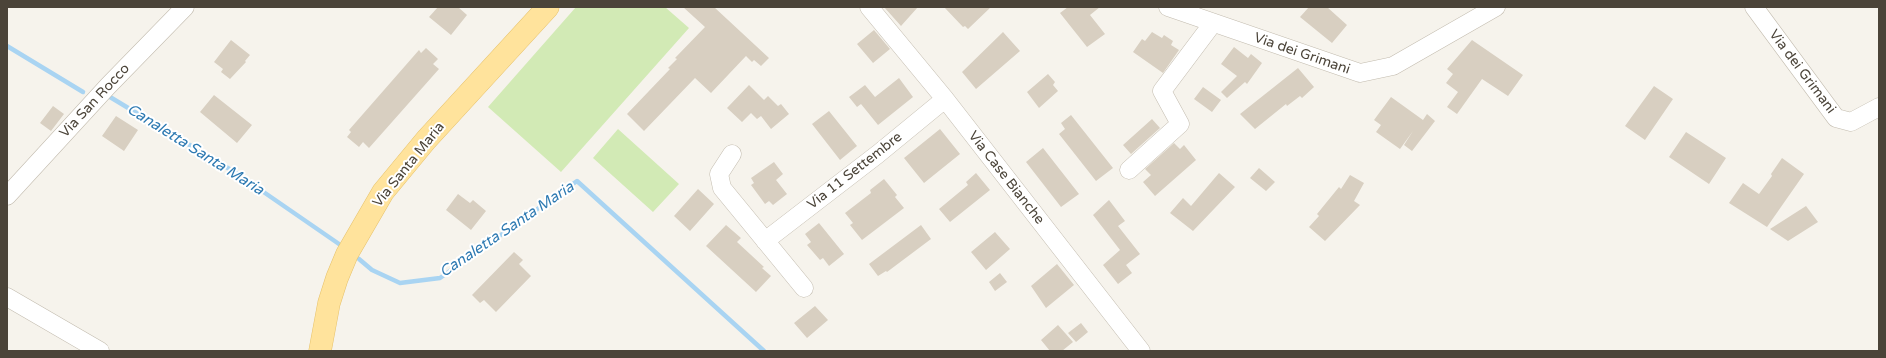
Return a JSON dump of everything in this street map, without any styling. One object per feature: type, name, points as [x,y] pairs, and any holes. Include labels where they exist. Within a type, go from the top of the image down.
[{"type":"main road","name":"Via Santa Maria","points":[[320,351],[329,303],[337,278],[347,254],[384,192],[426,140],[548,7]]},
{"type":"street","name":"Via San Rocco","points":[[7,196],[108,86],[185,7]]},
{"type":"street","name":"Via Case Bianche","points":[[869,7],[945,100],[1141,351]]},
{"type":"street","name":"Via dei Grimani","points":[[1168,7],[1360,73],[1393,66],[1496,7]]},
{"type":"street","name":"Via dei Grimani","points":[[1754,7],[1836,118],[1851,122],[1879,107]]},
{"type":"street","points":[[1129,170],[1180,124],[1162,91],[1213,23]]},
{"type":"street","name":"Via 11 Settembre","points":[[764,241],[878,154],[945,100]]},
{"type":"street","points":[[732,154],[719,174],[722,188],[804,288]]},
{"type":"street","points":[[7,297],[100,351]]},
{"type":"green space","points":[[576,7],[665,7],[689,28],[561,172],[488,107]]},
{"type":"green space","points":[[618,129],[679,184],[653,212],[593,158]]},
{"type":"building","points":[[438,7],[458,7],[467,15],[451,35],[429,17]]},
{"type":"building","points":[[683,7],[714,7],[769,58],[761,66],[754,60],[752,62],[746,56],[711,93],[695,78],[644,131],[627,114],[670,69],[668,68],[677,59],[675,58],[705,27]]},
{"type":"building","points":[[884,7],[918,7],[901,26]]},
{"type":"building","points":[[944,7],[991,7],[968,29],[965,26],[963,27]]},
{"type":"building","points":[[1068,7],[1100,7],[1090,15],[1105,34],[1087,47],[1060,13]]},
{"type":"building","points":[[1309,7],[1327,7],[1347,25],[1332,43],[1300,17]]},
{"type":"building","points":[[874,30],[890,49],[873,63],[857,44]]},
{"type":"building","points":[[1003,32],[1020,51],[976,89],[962,72]]},
{"type":"building","points":[[1152,32],[1162,38],[1164,35],[1173,41],[1171,45],[1179,50],[1163,73],[1133,52],[1142,39],[1145,41]]},
{"type":"building","points":[[231,40],[250,55],[245,61],[246,62],[230,79],[221,72],[223,69],[214,62]]},
{"type":"building","points":[[1472,40],[1523,75],[1508,96],[1482,79],[1457,114],[1447,107],[1458,92],[1446,83],[1453,74],[1447,69]]},
{"type":"building","points":[[1234,47],[1248,58],[1251,54],[1262,63],[1247,84],[1245,82],[1227,98],[1221,92],[1237,76],[1221,64]]},
{"type":"building","points":[[426,48],[438,59],[433,64],[439,69],[369,148],[363,142],[359,147],[347,137],[351,132],[349,130],[419,50],[421,53]]},
{"type":"building","points":[[1298,68],[1314,87],[1302,98],[1300,96],[1287,106],[1286,104],[1255,129],[1240,114]]},
{"type":"building","points":[[1048,74],[1055,82],[1053,85],[1058,91],[1039,108],[1027,92]]},
{"type":"building","points":[[899,78],[913,97],[878,125],[861,104],[857,107],[849,97],[865,85],[875,97]]},
{"type":"building","points":[[749,85],[764,100],[768,96],[778,106],[781,104],[789,114],[771,129],[761,116],[757,119],[751,113],[742,122],[727,108]]},
{"type":"building","points":[[1654,86],[1673,99],[1645,140],[1625,126]]},
{"type":"building","points":[[1203,87],[1221,100],[1212,112],[1194,99]]},
{"type":"building","points":[[214,95],[252,125],[237,143],[200,112]]},
{"type":"building","points":[[1391,97],[1423,120],[1427,114],[1435,121],[1412,151],[1404,145],[1413,131],[1400,149],[1376,132],[1381,125],[1374,120]]},
{"type":"building","points":[[53,106],[64,114],[51,131],[40,123]]},
{"type":"building","points":[[829,111],[857,146],[840,160],[812,124]]},
{"type":"building","points":[[1071,115],[1113,168],[1096,181],[1059,134],[1065,129],[1061,123]]},
{"type":"building","points":[[116,116],[138,130],[124,151],[102,136]]},
{"type":"building","points":[[1152,119],[1160,128],[1131,154],[1123,145]]},
{"type":"building","points":[[940,129],[960,154],[924,183],[904,158]]},
{"type":"building","points":[[1686,132],[1726,158],[1709,184],[1669,157]]},
{"type":"building","points":[[1174,143],[1180,149],[1184,145],[1196,160],[1155,196],[1143,182],[1151,175],[1145,169]]},
{"type":"building","points":[[1043,148],[1079,194],[1061,207],[1026,162]]},
{"type":"building","points":[[1782,158],[1804,174],[1767,227],[1729,203],[1743,183],[1759,194],[1772,176],[1771,174]]},
{"type":"building","points":[[774,162],[783,174],[776,180],[787,194],[773,205],[769,201],[765,204],[751,185],[754,183],[751,178]]},
{"type":"building","points":[[1259,168],[1275,182],[1266,191],[1250,178]]},
{"type":"building","points":[[976,173],[990,190],[950,222],[939,209],[968,185],[966,182]]},
{"type":"building","points":[[1219,173],[1235,187],[1193,231],[1170,213],[1183,198],[1191,206]]},
{"type":"building","points":[[1350,175],[1364,183],[1354,201],[1360,205],[1325,241],[1309,227],[1319,216],[1317,214],[1339,187],[1341,189]]},
{"type":"building","points":[[884,179],[897,195],[895,197],[904,208],[862,240],[850,225],[853,223],[845,213],[871,193],[870,190]]},
{"type":"building","points":[[698,189],[714,204],[690,231],[674,216]]},
{"type":"building","points":[[458,194],[470,203],[473,200],[486,211],[471,230],[446,210]]},
{"type":"building","points":[[1109,200],[1125,221],[1118,226],[1140,254],[1126,265],[1132,273],[1118,284],[1103,265],[1120,250],[1093,215]]},
{"type":"building","points":[[1806,206],[1818,222],[1788,241],[1770,229]]},
{"type":"building","points":[[819,223],[844,254],[829,266],[823,258],[820,260],[807,245],[811,242],[805,234]]},
{"type":"building","points":[[726,225],[741,238],[737,242],[764,267],[762,268],[771,276],[756,292],[706,246]]},
{"type":"building","points":[[921,225],[931,239],[887,272],[886,271],[878,276],[869,264]]},
{"type":"building","points":[[995,232],[1010,249],[986,270],[971,252]]},
{"type":"building","points":[[514,252],[523,260],[519,264],[531,276],[496,312],[484,300],[480,303],[472,295]]},
{"type":"building","points":[[1057,264],[1074,285],[1046,308],[1031,286]]},
{"type":"building","points":[[1000,273],[1007,282],[995,291],[989,282]]},
{"type":"building","points":[[815,306],[828,320],[807,338],[794,323]]},
{"type":"building","points":[[1081,323],[1088,332],[1076,342],[1068,333]]},
{"type":"building","points":[[1058,325],[1073,342],[1062,351],[1050,351],[1041,340]]},
{"type":"waterway","name":"Canaletta Santa Maria","points":[[7,46],[83,92]]},
{"type":"waterway","name":"Canaletta Santa Maria","points":[[110,97],[236,173],[339,244]]},
{"type":"waterway","name":"Canaletta Santa Maria","points":[[359,259],[372,270],[400,283],[440,278],[577,181],[764,351]]}]
